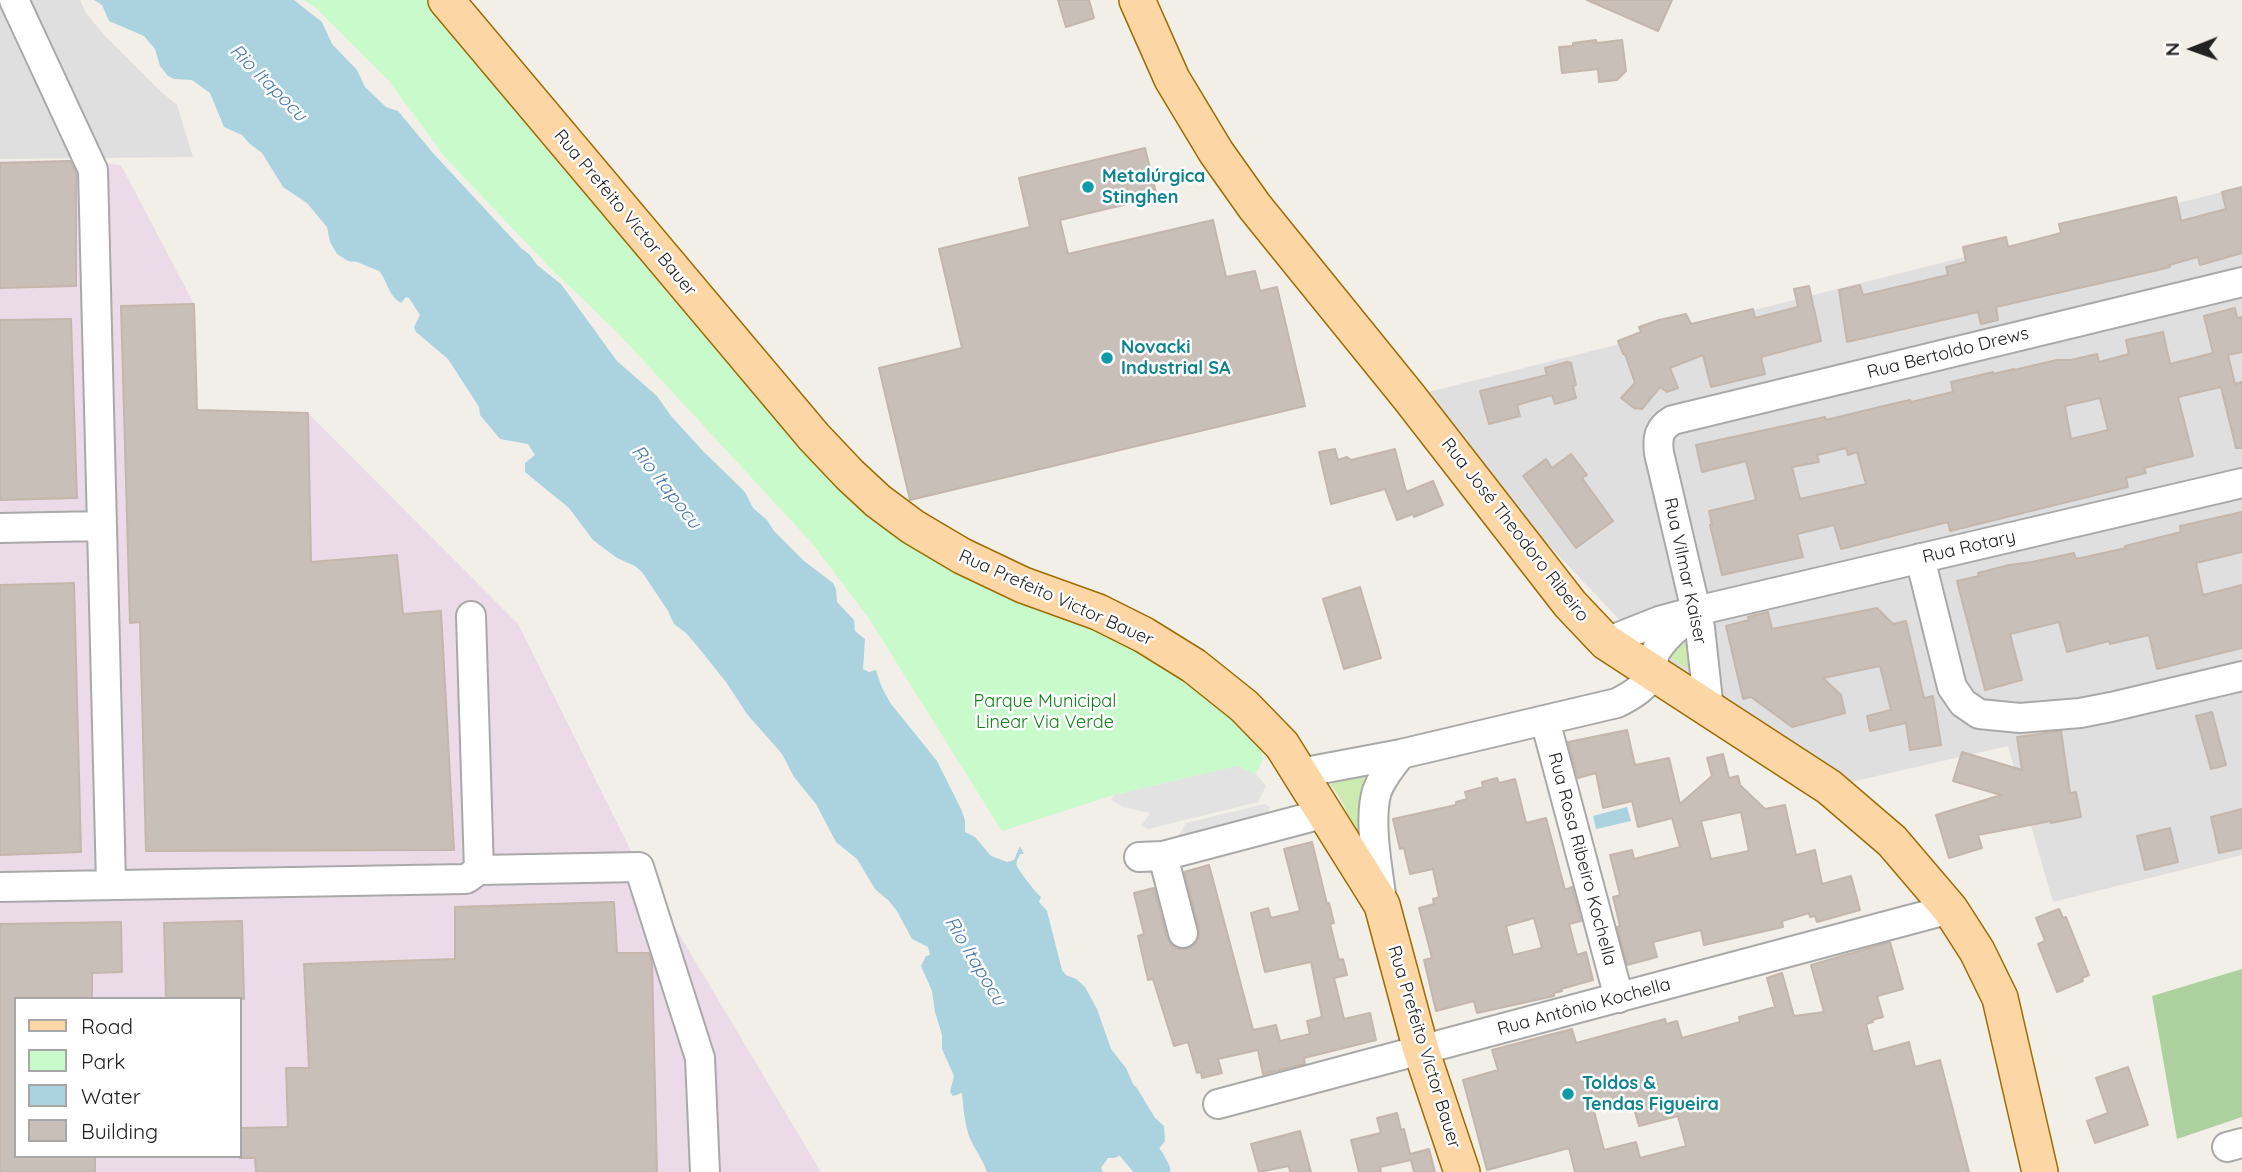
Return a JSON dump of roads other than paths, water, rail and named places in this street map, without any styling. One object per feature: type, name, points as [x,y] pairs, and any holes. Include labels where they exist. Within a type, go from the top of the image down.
[{"type":"main road","name":"Rua Prefeito Victor Bauer","points":[[446,0],[814,437],[878,501],[913,527],[962,556],[1023,585],[1098,612],[1144,635],[1194,666],[1244,706],[1282,745],[1382,905],[1422,1049],[1462,1172]]},
{"type":"main road","name":"Rua José Theodoro Ribeiro","points":[[1137,0],[1171,79],[1216,152],[1255,207],[1434,428],[1570,604],[1606,642],[1829,787],[1892,841],[1950,909],[1977,951],[2000,998],[2040,1172]]},
{"type":"street","points":[[14,0],[93,170],[111,883]]},
{"type":"street","name":"Rua Bertoldo Drews","points":[[1659,433],[1664,425],[1673,419],[2242,282]]},
{"type":"street","name":"Rua Vilmar Kaiser","points":[[1659,433],[1659,453],[1700,628],[1709,710]]},
{"type":"street","name":"Rua Rotary","points":[[1606,642],[1659,621],[1696,611],[2242,483]]},
{"type":"street","points":[[0,528],[102,526]]},
{"type":"street","points":[[1920,558],[1952,687],[1964,702],[1979,714],[2020,718],[2080,713],[2242,676]]},
{"type":"street","name":"Rua Rotary","points":[[1653,672],[1655,654],[1671,632],[1696,611]]},
{"type":"street","points":[[471,616],[478,870]]},
{"type":"street","points":[[1300,773],[1401,754],[1617,703],[1634,694],[1653,672]]},
{"type":"street","name":"Rua Rosa Ribeiro Kochella","points":[[1545,720],[1619,998]]},
{"type":"street","points":[[1382,905],[1373,811],[1377,792],[1385,775],[1401,754]]},
{"type":"street","points":[[1182,933],[1151,857],[1326,813]]},
{"type":"street","points":[[0,887],[466,878],[478,870],[639,867],[700,1058],[705,1172]]},
{"type":"street","name":"Rua Antônio Kochella","points":[[1218,1104],[1950,909]]},
{"type":"water","points":[[94,0],[294,0],[322,22],[332,44],[357,70],[365,87],[386,107],[398,111],[433,153],[537,265],[561,284],[617,361],[657,396],[703,451],[745,492],[753,508],[767,520],[774,531],[804,561],[833,583],[837,602],[854,620],[855,631],[865,639],[863,669],[869,672],[876,670],[891,704],[937,761],[961,809],[965,832],[975,837],[991,856],[1007,862],[1014,860],[1020,846],[1024,854],[1020,854],[1017,866],[1041,897],[1039,902],[1047,911],[1062,970],[1085,987],[1097,1009],[1111,1049],[1126,1068],[1155,1118],[1164,1126],[1165,1141],[1155,1154],[1130,1150],[1115,1158],[1108,1158],[1101,1168],[1103,1172],[987,1172],[969,1135],[962,1093],[953,1096],[950,1092],[954,1076],[942,1049],[942,1035],[932,991],[921,966],[926,956],[930,955],[928,947],[912,939],[897,911],[875,889],[857,859],[836,842],[816,804],[794,777],[782,754],[747,714],[698,647],[674,624],[642,572],[593,540],[569,508],[525,472],[525,463],[535,455],[528,444],[500,439],[480,415],[479,407],[448,359],[416,332],[414,327],[420,315],[409,298],[406,297],[401,303],[393,296],[379,271],[348,261],[337,254],[330,242],[327,227],[307,203],[283,187],[262,153],[242,135],[224,127],[210,93],[192,80],[168,76],[160,66],[155,49],[144,36],[109,21],[102,5]]},
{"type":"water","points":[[1627,807],[1631,821],[1596,829],[1593,816]]},
{"type":"waterway","name":"Rio Itapocu","points":[[1110,1117],[1153,1172]]},
{"type":"place","name":"Metalúrgica Stinghen","points":[[1088,187]]},
{"type":"place","name":"Novacki Industrial SA","points":[[1107,358]]},
{"type":"place","name":"Toldos & Tendas Figueira","points":[[1568,1094]]},
{"type":"park label","name":"Parque Municipal Linear Via Verde","points":[[1045,712]]}]
